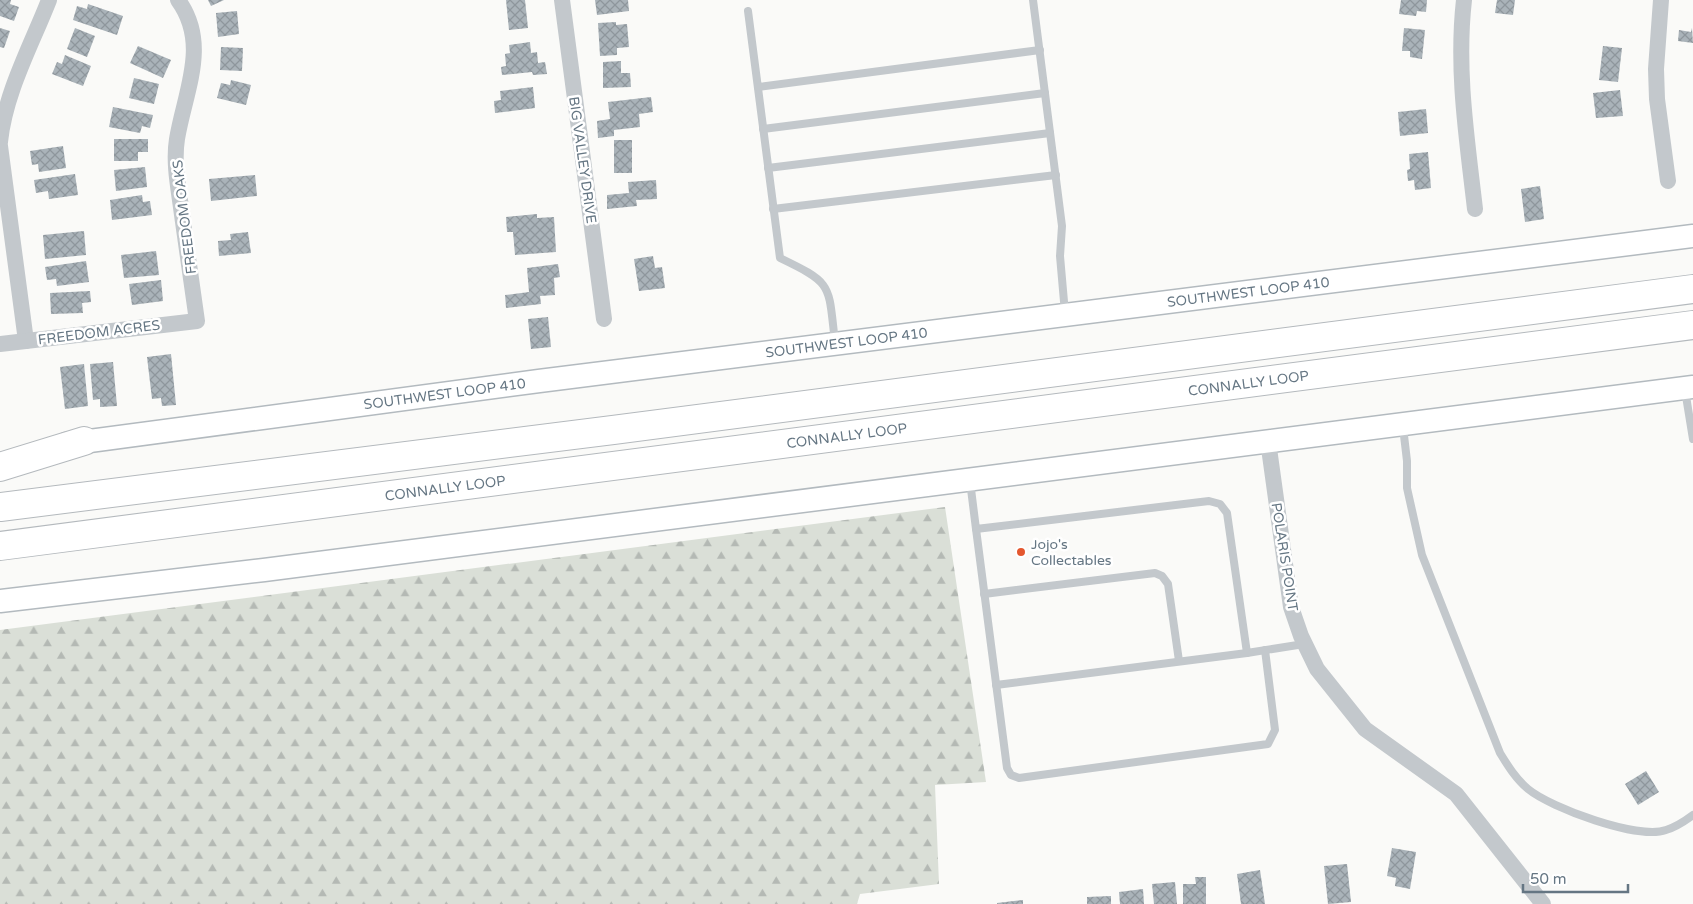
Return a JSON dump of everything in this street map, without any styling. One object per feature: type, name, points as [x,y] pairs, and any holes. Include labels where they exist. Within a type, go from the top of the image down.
[{"type":"highway","points":[[0,507],[1693,289]]},
{"type":"highway","name":"CONNALLY LOOP","points":[[0,546],[1693,326]]},
{"type":"highway","points":[[0,467],[84,441]]},
{"type":"main road","name":"SOUTHWEST LOOP 410","points":[[0,452],[1693,236]]},
{"type":"main road","points":[[0,601],[264,570],[1689,387]]},
{"type":"street","points":[[0,142],[2,123],[8,103],[49,0]]},
{"type":"street","name":"FREEDOM OAKS","points":[[178,0],[191,24],[195,45],[194,66],[177,141],[176,169],[197,320]]},
{"type":"street","name":"BIG VALLEY DRIVE","points":[[562,0],[604,320]]},
{"type":"street","points":[[1464,0],[1460,56],[1463,107],[1475,208]]},
{"type":"street","points":[[1661,0],[1656,69],[1657,99],[1668,181]]},
{"type":"street","points":[[0,146],[26,341]]},
{"type":"street","name":"FREEDOM ACRES","points":[[0,344],[197,320]]},
{"type":"street","name":"POLARIS POINT","points":[[1268,441],[1291,607],[1304,644],[1317,669],[1365,729],[1456,794],[1544,904]]},
{"type":"lane","points":[[1033,0],[1062,226],[1060,256],[1065,315]]},
{"type":"lane","points":[[748,11],[780,258],[811,273],[827,289],[835,344]]},
{"type":"lane","points":[[758,87],[1040,50]]},
{"type":"lane","points":[[763,129],[1045,93]]},
{"type":"lane","points":[[768,168],[1050,133]]},
{"type":"lane","points":[[773,209],[1056,175]]},
{"type":"lane","points":[[1689,387],[1693,439]]},
{"type":"lane","points":[[1402,425],[1407,461],[1408,498],[1422,555],[1500,753],[1512,771],[1530,791],[1551,803],[1612,825],[1643,832],[1665,831],[1693,815]]},
{"type":"lane","points":[[970,480],[1007,768],[1011,776],[1019,778],[1268,744],[1275,730],[1265,650]]},
{"type":"lane","points":[[976,529],[1209,500],[1220,504],[1227,513],[1246,652]]},
{"type":"lane","points":[[984,594],[1155,573],[1162,576],[1168,584],[1179,661]]},
{"type":"lane","points":[[996,685],[1304,644]]},
{"type":"green space","points":[[945,507],[986,782],[935,785],[939,884],[860,894],[857,904],[0,904],[0,630]]},
{"type":"building","points":[[0,0],[11,0],[10,4],[19,7],[14,21],[0,16]]},
{"type":"building","points":[[208,0],[224,0],[211,6]]},
{"type":"building","points":[[506,0],[525,0],[528,28],[509,30]]},
{"type":"building","points":[[595,0],[628,0],[629,11],[597,15]]},
{"type":"building","points":[[1401,0],[1427,0],[1426,12],[1417,11],[1416,16],[1399,14]]},
{"type":"building","points":[[1497,0],[1515,0],[1513,15],[1495,13]]},
{"type":"building","points":[[88,4],[123,16],[117,35],[73,20],[77,6],[87,9]]},
{"type":"building","points":[[237,11],[239,34],[218,37],[216,13]]},
{"type":"building","points":[[616,22],[616,25],[627,24],[629,47],[617,48],[617,55],[600,56],[598,23]]},
{"type":"building","points":[[0,28],[10,31],[4,48],[0,47]]},
{"type":"building","points":[[75,28],[95,36],[87,57],[67,49]]},
{"type":"building","points":[[1404,28],[1425,30],[1422,59],[1410,57],[1410,51],[1402,51]]},
{"type":"building","points":[[1692,28],[1693,43],[1678,41],[1679,30],[1691,32]]},
{"type":"building","points":[[530,42],[531,53],[537,52],[538,63],[545,62],[547,74],[533,75],[532,72],[502,75],[501,67],[506,66],[505,54],[510,53],[509,45]]},
{"type":"building","points":[[138,46],[171,60],[163,78],[130,63]]},
{"type":"building","points":[[1603,46],[1622,48],[1618,82],[1599,80]]},
{"type":"building","points":[[221,47],[243,48],[242,71],[220,70]]},
{"type":"building","points":[[65,55],[91,66],[83,86],[52,74],[57,62],[62,64]]},
{"type":"building","points":[[621,61],[621,73],[630,73],[631,87],[603,88],[603,62]]},
{"type":"building","points":[[134,78],[159,84],[154,104],[129,98]]},
{"type":"building","points":[[231,80],[251,85],[246,105],[217,98],[221,83],[230,85]]},
{"type":"building","points":[[533,87],[535,108],[495,113],[494,101],[501,100],[500,91]]},
{"type":"building","points":[[1620,90],[1623,116],[1596,118],[1593,93]]},
{"type":"building","points":[[651,97],[653,112],[639,114],[640,127],[614,130],[614,136],[598,138],[597,121],[610,119],[608,102]]},
{"type":"building","points":[[113,107],[153,115],[150,128],[142,126],[140,133],[109,127]]},
{"type":"building","points":[[1426,109],[1428,133],[1400,136],[1398,112]]},
{"type":"building","points":[[114,139],[148,139],[148,152],[138,152],[138,161],[114,161]]},
{"type":"building","points":[[614,140],[632,140],[632,173],[614,173]]},
{"type":"building","points":[[63,146],[66,168],[39,172],[38,164],[32,165],[30,151]]},
{"type":"building","points":[[1428,152],[1431,188],[1415,190],[1414,180],[1408,181],[1407,170],[1410,169],[1409,154]]},
{"type":"building","points":[[145,167],[147,187],[116,191],[114,170]]},
{"type":"building","points":[[75,174],[78,195],[49,199],[48,191],[36,193],[34,180]]},
{"type":"building","points":[[255,175],[257,196],[211,201],[209,179]]},
{"type":"building","points":[[656,180],[657,199],[636,200],[637,206],[607,209],[607,195],[629,193],[628,182]]},
{"type":"building","points":[[1540,186],[1544,219],[1525,222],[1521,189]]},
{"type":"building","points":[[142,195],[143,202],[150,201],[152,215],[112,220],[110,200]]},
{"type":"building","points":[[537,214],[537,218],[554,217],[556,252],[515,255],[513,232],[507,232],[506,217]]},
{"type":"building","points":[[84,231],[86,255],[45,259],[43,235]]},
{"type":"building","points":[[248,232],[251,253],[219,256],[218,241],[231,240],[230,234]]},
{"type":"building","points":[[156,251],[159,275],[124,278],[121,255]]},
{"type":"building","points":[[653,256],[655,268],[662,267],[665,288],[639,291],[634,259]]},
{"type":"building","points":[[86,261],[89,282],[57,286],[56,279],[47,280],[45,267]]},
{"type":"building","points":[[558,264],[560,277],[554,278],[555,295],[540,296],[541,304],[506,308],[505,295],[529,292],[527,268]]},
{"type":"building","points":[[161,280],[163,301],[132,305],[129,284]]},
{"type":"building","points":[[90,291],[91,302],[82,303],[83,313],[51,314],[50,293]]},
{"type":"building","points":[[548,317],[551,347],[531,349],[528,319]]},
{"type":"building","points":[[171,354],[176,405],[162,406],[161,398],[152,399],[147,357]]},
{"type":"building","points":[[113,362],[117,406],[100,407],[100,399],[93,400],[90,364]]},
{"type":"building","points":[[84,364],[88,406],[65,409],[60,367]]},
{"type":"building","points":[[1646,771],[1659,792],[1638,805],[1625,784]]},
{"type":"building","points":[[1392,848],[1416,852],[1410,889],[1395,886],[1396,878],[1387,876]]},
{"type":"building","points":[[1347,864],[1351,902],[1328,904],[1324,866]]},
{"type":"building","points":[[1260,870],[1265,904],[1241,904],[1237,874]]},
{"type":"building","points":[[1195,877],[1206,877],[1206,904],[1183,904],[1183,884],[1196,884]]},
{"type":"building","points":[[1175,882],[1177,904],[1154,904],[1152,884]]},
{"type":"building","points":[[1143,889],[1144,904],[1120,904],[1119,892]]},
{"type":"building","points":[[1111,896],[1111,904],[1087,904],[1087,897]]},
{"type":"building","points":[[1023,900],[1023,904],[997,904],[997,903]]},
{"type":"place","name":"Jojo's Collectables","points":[[1021,552]]}]
